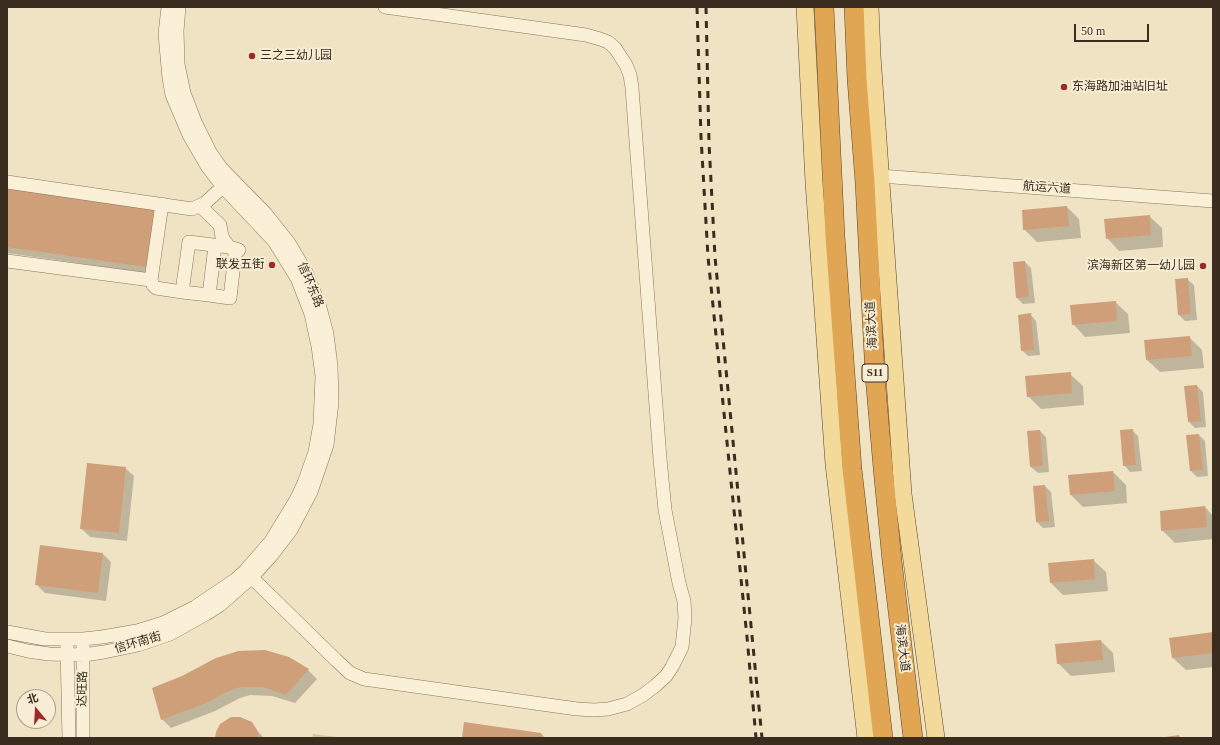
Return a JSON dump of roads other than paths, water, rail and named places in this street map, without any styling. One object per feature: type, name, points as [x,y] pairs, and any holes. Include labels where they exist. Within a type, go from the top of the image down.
[{"type":"highway","name":"S11","points":[[824,7],[835,236],[849,430],[882,738]]},
{"type":"highway","name":"海滨大道","points":[[854,7],[857,79],[865,183],[878,415],[892,561],[913,738]]},
{"type":"main road","points":[[805,7],[814,182],[834,464],[866,738]]},
{"type":"main road","points":[[870,7],[880,176],[903,494],[936,738]]},
{"type":"street","name":"信环东路","points":[[168,7],[165,27],[169,78],[172,95],[183,124],[207,166],[266,214],[289,243],[298,257],[308,278],[324,320],[330,351],[332,402],[330,430],[318,475],[305,506],[291,530],[271,556],[248,574]]},
{"type":"street","name":"信环东路","points":[[179,7],[177,50],[178,64],[184,93],[203,139],[216,160],[227,183]]},
{"type":"street","points":[[248,574],[350,673],[364,679],[577,709],[608,709],[627,704],[655,686],[666,676],[682,647],[685,618],[684,601],[679,583],[665,510],[632,88],[626,65],[616,48],[608,42],[586,35],[385,7]]},
{"type":"street","name":"航运六道","points":[[880,176],[1213,201]]},
{"type":"street","points":[[7,182],[192,209],[205,203],[227,183]]},
{"type":"street","points":[[162,204],[151,280],[156,288],[182,292],[230,298],[235,254],[239,250],[229,247],[189,242],[182,292]]},
{"type":"street","points":[[200,206],[220,225],[222,237],[229,247]]},
{"type":"street","points":[[209,295],[215,246]]},
{"type":"street","points":[[7,261],[151,280]]},
{"type":"street","name":"信环南街","points":[[7,646],[28,651],[67,655],[83,650],[114,636],[163,624],[178,617],[248,574]]},
{"type":"street","name":"信环南街","points":[[7,632],[45,639],[67,640],[83,650],[115,650],[164,636],[190,623],[220,605],[248,574]]},
{"type":"street","name":"达旺路","points":[[67,640],[69,738]]},
{"type":"street","points":[[68,692],[72,672],[83,650]]},
{"type":"street","name":"达旺路","points":[[83,650],[83,738]]},
{"type":"street","points":[[82,689],[89,671],[96,660],[115,650]]},
{"type":"railway","points":[[697,7],[701,137],[708,257],[756,738]]},
{"type":"railway","points":[[706,7],[709,143],[715,257],[762,738]]},
{"type":"place","name":"三之三幼儿园","points":[[252,56]]},
{"type":"place","name":"东海路加油站旧址","points":[[1064,87]]},
{"type":"place","name":"联发五街","points":[[272,265]]},
{"type":"place","name":"滨海新区第一幼儿园","points":[[1203,266]]}]
